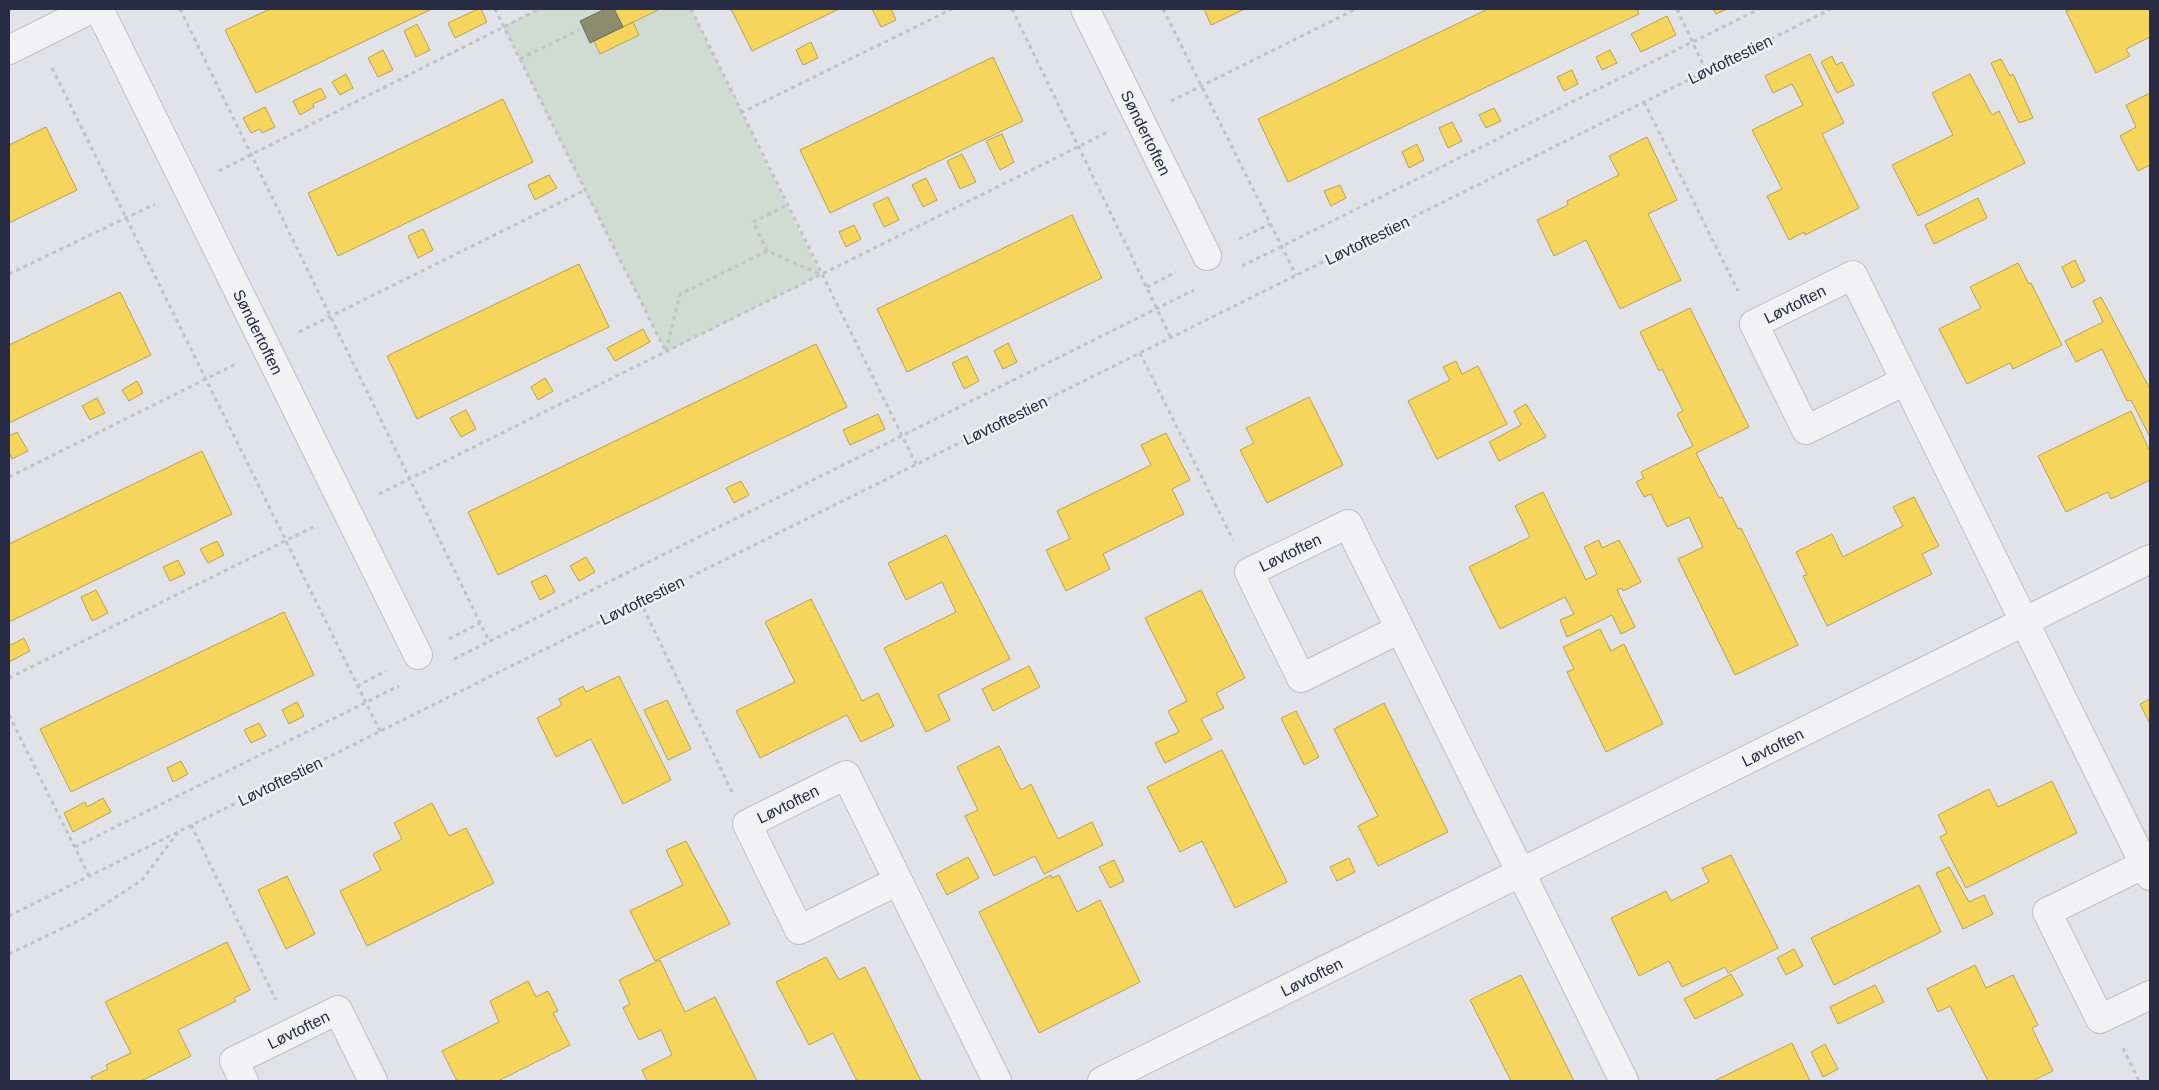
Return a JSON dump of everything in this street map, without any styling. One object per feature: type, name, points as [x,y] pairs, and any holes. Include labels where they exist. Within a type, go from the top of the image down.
[{"type":"street","points":[[9,50],[91,9]]},
{"type":"street","name":"Søndertoften","points":[[99,9],[418,655]]},
{"type":"street","name":"Søndertoften","points":[[1085,9],[1207,256]]},
{"type":"street","name":"Løvtoften","points":[[1906,381],[1806,430],[1754,324],[1853,275],[1906,381],[2147,870],[2047,912],[2100,1019],[2150,994]]},
{"type":"street","name":"Løvtoften","points":[[1400,629],[1301,678],[1249,572],[1348,524],[1624,1081]]},
{"type":"street","name":"Løvtoften","points":[[1102,1081],[2150,559]]},
{"type":"street","name":"Løvtoften","points":[[898,881],[799,930],[747,824],[846,775],[997,1081]]},
{"type":"street","name":"Løvtoften","points":[[244,1081],[234,1061],[338,1010],[373,1081]]},
{"type":"path","points":[[180,9],[489,641]]},
{"type":"path","points":[[495,9],[666,352]]},
{"type":"path","points":[[9,274],[187,188],[539,9]]},
{"type":"path","points":[[691,9],[916,464]]},
{"type":"path","points":[[741,113],[952,9]]},
{"type":"path","points":[[1012,9],[1158,308],[1170,338]]},
{"type":"path","points":[[1164,9],[1296,275]]},
{"type":"path","points":[[9,678],[1356,9]]},
{"type":"path","points":[[1677,9],[1706,71]]},
{"type":"path","points":[[1237,269],[1759,9]]},
{"type":"path","name":"Løvtoftestien","points":[[9,916],[1831,9]]},
{"type":"path","points":[[520,59],[579,30]]},
{"type":"path","points":[[51,68],[380,731]]},
{"type":"path","points":[[1644,102],[1754,324]]},
{"type":"path","points":[[787,205],[753,222],[767,251],[821,275]]},
{"type":"path","points":[[666,352],[680,294],[767,251]]},
{"type":"path","points":[[445,663],[1202,286]]},
{"type":"path","points":[[1140,353],[1249,572]]},
{"type":"path","points":[[640,601],[747,824]]},
{"type":"path","points":[[75,847],[401,685]]},
{"type":"path","points":[[9,715],[89,876]]},
{"type":"path","points":[[191,825],[292,1032]]},
{"type":"path","name":"Løvtoftestien","points":[[9,954],[84,918],[142,880],[178,831]]},
{"type":"shaded area","points":[[539,9],[691,9],[821,275],[666,352],[503,26]]},
{"type":"building: Homes","points":[[270,9],[432,9],[256,93],[225,30]]},
{"type":"building: Homes","points":[[481,9],[487,22],[455,38],[448,23]]},
{"type":"building: Homes","points":[[614,9],[657,9],[658,10],[623,27]]},
{"type":"building: Homes","points":[[731,9],[839,9],[752,51]]},
{"type":"building: Homes","points":[[872,9],[891,9],[896,20],[881,27]]},
{"type":"building: Homes","points":[[1204,9],[1245,9],[1211,25]]},
{"type":"building: Homes","points":[[1488,9],[1637,9],[1639,14],[1288,182],[1258,119]]},
{"type":"building: Homes","points":[[1713,9],[1727,9],[1716,14]]},
{"type":"building: Homes","points":[[2070,9],[2150,9],[2150,37],[2126,49],[2130,56],[2096,73],[2066,11]]},
{"type":"building: Homes","points":[[1667,16],[1676,35],[1641,52],[1631,34]]},
{"type":"building: Homes","points":[[633,22],[639,35],[600,54],[594,41]]},
{"type":"building: Homes","points":[[417,24],[430,50],[416,57],[404,31]]},
{"type":"building: Homes","points":[[811,42],[818,58],[803,65],[796,50]]},
{"type":"building: Homes","points":[[383,50],[393,70],[378,77],[368,58]]},
{"type":"building: Homes","points":[[1610,50],[1617,63],[1602,70],[1596,57]]},
{"type":"building: Homes","points":[[1810,54],[1844,123],[1822,134],[1859,208],[1805,235],[1804,232],[1789,240],[1767,196],[1782,189],[1752,130],[1803,105],[1792,84],[1773,93],[1765,76]]},
{"type":"building: Homes","points":[[1832,56],[1836,65],[1842,62],[1854,85],[1837,93],[1821,62]]},
{"type":"building: Homes","points":[[993,57],[1023,121],[830,213],[800,150]]},
{"type":"building: Homes","points":[[2001,59],[2010,76],[2013,74],[2033,118],[2019,123],[1991,63]]},
{"type":"building: Homes","points":[[1572,70],[1578,84],[1564,91],[1557,77]]},
{"type":"building: Homes","points":[[346,74],[353,88],[340,95],[332,82]]},
{"type":"building: Homes","points":[[1970,74],[1992,115],[1999,111],[2025,163],[1918,216],[1892,165],[1953,135],[1932,93]]},
{"type":"building: Homes","points":[[321,88],[326,98],[313,104],[314,107],[300,115],[293,101]]},
{"type":"building: Homes","points":[[2150,93],[2150,165],[2138,171],[2120,136],[2136,127],[2126,105]]},
{"type":"building: Homes","points":[[503,99],[533,162],[338,256],[308,193]]},
{"type":"building: Homes","points":[[265,107],[275,127],[262,133],[260,129],[251,133],[243,118]]},
{"type":"building: Homes","points":[[1494,108],[1501,121],[1486,128],[1479,115]]},
{"type":"building: Homes","points":[[1452,122],[1462,141],[1448,148],[1439,128]]},
{"type":"building: Homes","points":[[46,127],[77,190],[9,223],[9,145]]},
{"type":"building: Homes","points":[[1002,134],[1014,162],[1000,170],[986,141]]},
{"type":"building: Homes","points":[[1647,137],[1677,200],[1648,214],[1681,280],[1620,309],[1586,240],[1554,256],[1537,220],[1568,205],[1567,201],[1619,175],[1609,156]]},
{"type":"building: Homes","points":[[1417,144],[1424,160],[1409,168],[1402,152]]},
{"type":"building: Homes","points":[[962,154],[976,182],[960,189],[947,161]]},
{"type":"building: Homes","points":[[549,175],[557,188],[535,200],[528,185]]},
{"type":"building: Homes","points":[[926,178],[937,200],[923,207],[912,185]]},
{"type":"building: Homes","points":[[1340,185],[1346,198],[1331,206],[1324,191]]},
{"type":"building: Homes","points":[[888,197],[899,220],[884,227],[873,204]]},
{"type":"building: Homes","points":[[1978,198],[1987,218],[1934,244],[1925,225]]},
{"type":"building: Homes","points":[[1072,215],[1102,278],[907,372],[877,309]]},
{"type":"building: Homes","points":[[854,225],[861,239],[846,247],[839,232]]},
{"type":"building: Homes","points":[[423,229],[433,250],[418,258],[408,236]]},
{"type":"building: Homes","points":[[2075,260],[2085,281],[2072,288],[2062,267]]},
{"type":"building: Homes","points":[[2018,263],[2029,284],[2031,283],[2062,345],[2013,369],[2010,363],[1967,384],[1939,329],[1981,308],[1970,287]]},
{"type":"building: Homes","points":[[579,264],[609,327],[417,419],[387,356]]},
{"type":"building: Homes","points":[[120,292],[151,355],[9,423],[9,345]]},
{"type":"building: Homes","points":[[2101,297],[2150,389],[2150,437],[2131,400],[2127,401],[2102,349],[2076,362],[2065,341],[2103,322],[2093,301]]},
{"type":"building: Homes","points":[[1690,308],[1749,427],[1696,453],[1719,498],[1722,497],[1738,529],[1741,528],[1798,645],[1735,675],[1678,559],[1703,547],[1689,517],[1667,527],[1651,494],[1644,497],[1636,482],[1644,478],[1641,472],[1693,446],[1677,414],[1683,411],[1662,369],[1659,371],[1640,332]]},
{"type":"building: Homes","points":[[643,329],[650,342],[615,361],[607,348]]},
{"type":"building: Homes","points":[[1008,343],[1017,362],[1003,369],[994,351]]},
{"type":"building: Homes","points":[[816,344],[847,407],[498,575],[468,512]]},
{"type":"building: Homes","points":[[967,356],[979,381],[964,389],[952,363]]},
{"type":"building: Homes","points":[[1456,361],[1462,374],[1478,366],[1507,424],[1437,459],[1408,401],[1450,380],[1443,367]]},
{"type":"building: Homes","points":[[545,378],[553,391],[538,400],[531,387]]},
{"type":"building: Homes","points":[[137,381],[143,393],[129,401],[122,390]]},
{"type":"building: Homes","points":[[1309,397],[1343,465],[1267,503],[1240,450],[1254,443],[1246,428]]},
{"type":"building: Homes","points":[[97,398],[105,413],[90,420],[82,406]]},
{"type":"building: Homes","points":[[1526,404],[1546,437],[1499,461],[1489,442],[1521,425],[1514,411]]},
{"type":"building: Homes","points":[[466,410],[476,429],[461,437],[450,418]]},
{"type":"building: Homes","points":[[2131,411],[2150,451],[2150,480],[2111,499],[2108,492],[2066,512],[2038,456]]},
{"type":"building: Homes","points":[[878,414],[885,429],[850,445],[843,430]]},
{"type":"building: Homes","points":[[17,432],[28,451],[12,459],[9,452],[9,436]]},
{"type":"building: Homes","points":[[1166,433],[1190,480],[1172,489],[1184,514],[1103,554],[1110,569],[1066,591],[1046,550],[1070,539],[1057,511],[1151,465],[1141,445]]},
{"type":"building: Homes","points":[[202,451],[232,514],[9,622],[9,544]]},
{"type":"building: Homes","points":[[741,481],[749,495],[734,503],[726,488]]},
{"type":"building: Homes","points":[[1543,492],[1586,580],[1597,574],[1584,547],[1599,540],[1602,548],[1619,540],[1641,582],[1623,591],[1622,588],[1617,590],[1635,627],[1621,634],[1612,615],[1567,637],[1560,620],[1574,614],[1565,597],[1500,629],[1469,567],[1530,537],[1515,506]]},
{"type":"building: Homes","points":[[1914,497],[1939,546],[1922,554],[1932,574],[1827,626],[1803,576],[1807,575],[1796,552],[1832,534],[1843,557],[1903,526],[1893,507]]},
{"type":"building: Homes","points":[[946,535],[1010,659],[938,695],[950,720],[926,732],[884,648],[956,612],[942,582],[906,600],[888,563]]},
{"type":"building: Homes","points":[[217,541],[224,555],[208,563],[200,549]]},
{"type":"building: Homes","points":[[586,557],[595,572],[579,581],[570,566]]},
{"type":"building: Homes","points":[[178,560],[185,574],[170,581],[163,567]]},
{"type":"building: Homes","points":[[546,575],[555,592],[540,600],[531,582]]},
{"type":"building: Homes","points":[[96,590],[108,613],[92,621],[81,597]]},
{"type":"building: Homes","points":[[1201,590],[1245,678],[1216,693],[1224,708],[1201,719],[1212,739],[1165,763],[1155,743],[1179,732],[1168,711],[1187,701],[1145,618]]},
{"type":"building: Homes","points":[[811,599],[862,701],[878,693],[894,726],[861,742],[847,715],[760,758],[736,711],[795,682],[765,622]]},
{"type":"building: Homes","points":[[284,612],[314,675],[71,792],[40,729]]},
{"type":"building: Homes","points":[[1600,629],[1611,651],[1624,644],[1663,724],[1606,752],[1567,672],[1574,669],[1563,647]]},
{"type":"building: Homes","points":[[24,638],[30,651],[9,662],[9,646]]},
{"type":"building: Homes","points":[[1029,666],[1040,687],[993,711],[982,689]]},
{"type":"building: Homes","points":[[619,676],[671,780],[623,804],[591,739],[556,757],[537,718],[562,705],[559,699],[583,686],[586,692]]},
{"type":"building: Homes","points":[[2150,699],[2150,724],[2140,704]]},
{"type":"building: Homes","points":[[667,700],[691,749],[668,760],[644,710]]},
{"type":"building: Homes","points":[[297,702],[304,716],[289,724],[282,710]]},
{"type":"building: Homes","points":[[1384,703],[1448,832],[1378,866],[1358,826],[1378,816],[1334,729]]},
{"type":"building: Homes","points":[[1296,711],[1319,757],[1304,765],[1281,718]]},
{"type":"building: Homes","points":[[259,723],[266,736],[251,743],[244,730]]},
{"type":"building: Homes","points":[[999,746],[1021,790],[1031,784],[1058,839],[1092,822],[1103,845],[1044,874],[1035,856],[994,876],[965,816],[978,810],[957,767]]},
{"type":"building: Homes","points":[[1222,750],[1287,882],[1235,908],[1202,841],[1180,852],[1147,787]]},
{"type":"building: Homes","points":[[181,761],[188,774],[173,782],[167,768]]},
{"type":"building: Homes","points":[[2052,781],[2077,833],[1966,888],[1940,837],[1947,833],[1938,815],[1989,789],[1998,807]]},
{"type":"building: Homes","points":[[103,798],[111,812],[73,832],[64,813],[85,802],[87,807]]},
{"type":"building: Homes","points":[[432,803],[449,836],[466,828],[494,883],[367,946],[340,891],[381,870],[373,854],[402,839],[394,823]]},
{"type":"building: Homes","points":[[686,841],[730,924],[655,961],[630,911],[683,885],[666,850]]},
{"type":"building: Homes","points":[[1731,855],[1778,948],[1728,973],[1725,967],[1682,987],[1669,961],[1639,976],[1611,918],[1666,891],[1671,901],[1709,882],[1702,868]]},
{"type":"building: Homes","points":[[968,857],[979,878],[947,895],[936,874]]},
{"type":"building: Homes","points":[[1349,858],[1355,872],[1337,881],[1330,867]]},
{"type":"building: Homes","points":[[1114,860],[1124,881],[1110,888],[1099,867]]},
{"type":"building: Homes","points":[[1949,867],[1969,902],[1984,895],[1993,914],[1963,929],[1936,873]]},
{"type":"building: Homes","points":[[1051,875],[1052,878],[1059,875],[1077,912],[1100,900],[1140,982],[1039,1033],[979,912]]},
{"type":"building: Homes","points":[[287,876],[315,934],[286,949],[258,890]]},
{"type":"building: Homes","points":[[1919,885],[1941,932],[1834,985],[1811,938]]},
{"type":"building: Homes","points":[[227,942],[250,990],[234,998],[236,1001],[178,1030],[191,1056],[141,1081],[93,1081],[91,1077],[108,1069],[106,1065],[131,1053],[105,1002]]},
{"type":"building: Homes","points":[[1794,949],[1803,966],[1786,975],[1777,958]]},
{"type":"building: Homes","points":[[826,957],[839,980],[865,967],[921,1081],[857,1081],[833,1033],[809,1045],[776,982]]},
{"type":"building: Homes","points":[[660,960],[685,1012],[715,997],[757,1081],[647,1081],[642,1070],[672,1055],[661,1030],[639,1040],[623,1008],[630,1004],[619,980]]},
{"type":"building: Homes","points":[[1975,965],[1986,988],[2013,975],[2038,1025],[2032,1028],[2053,1071],[2032,1081],[1988,1081],[1950,1006],[1938,1012],[1927,989]]},
{"type":"building: Homes","points":[[1731,974],[1743,995],[1695,1019],[1684,999]]},
{"type":"building: Homes","points":[[1521,975],[1574,1081],[1511,1081],[1470,1000]]},
{"type":"building: Homes","points":[[528,981],[536,997],[548,991],[558,1011],[553,1013],[570,1045],[498,1081],[457,1081],[442,1051],[499,1022],[490,1001]]},
{"type":"building: Homes","points":[[1875,985],[1884,1002],[1838,1024],[1830,1007]]},
{"type":"building: Homes","points":[[1792,1043],[1810,1081],[1714,1081]]},
{"type":"building: Homes","points":[[1825,1044],[1838,1069],[1823,1077],[1811,1052]]},
{"type":"building: Industry","points":[[605,9],[614,9],[623,27],[590,43],[580,21]]}]
